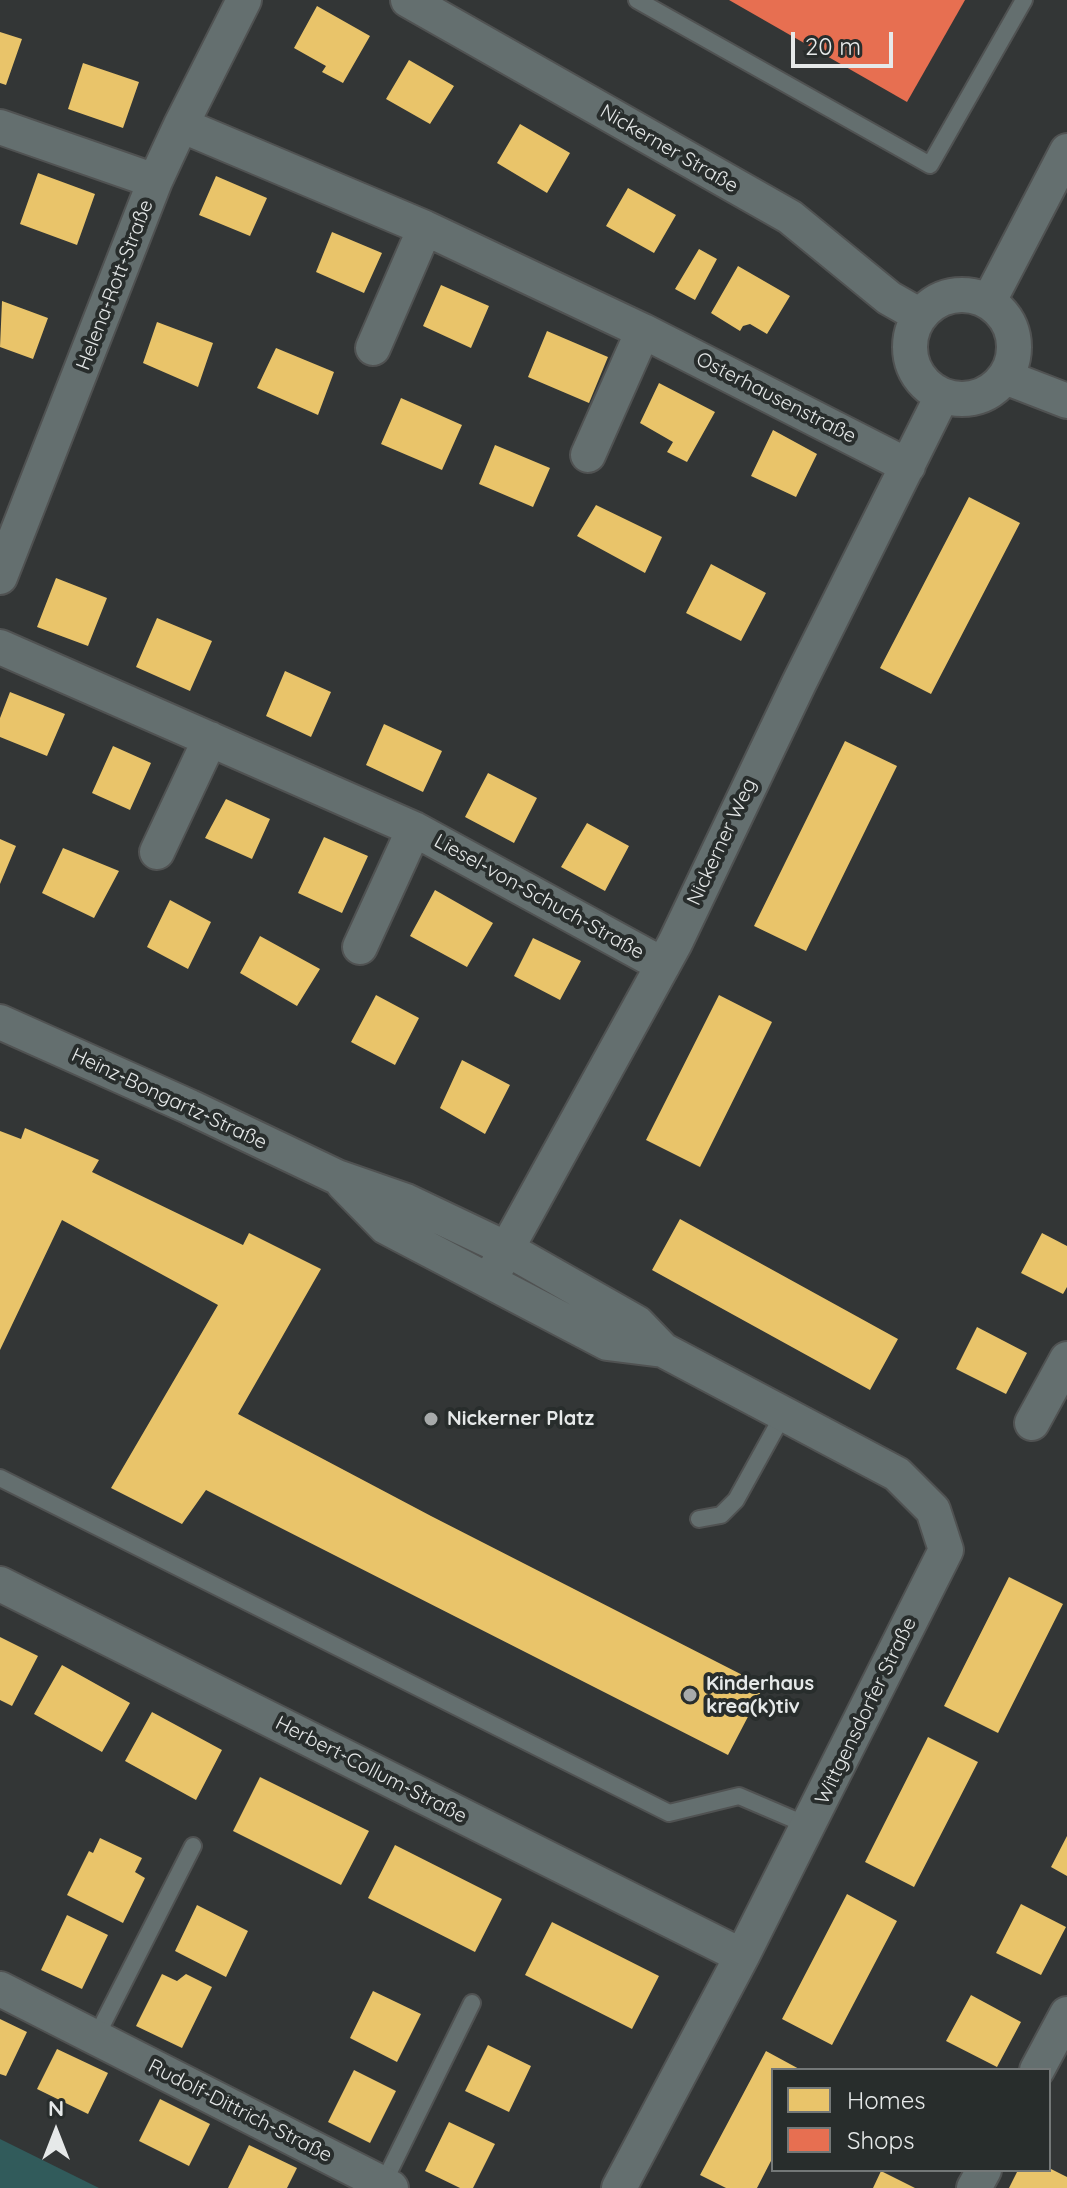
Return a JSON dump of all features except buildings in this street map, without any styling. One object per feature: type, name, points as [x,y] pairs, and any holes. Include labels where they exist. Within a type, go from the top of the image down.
[{"type":"street","name":"Helena-Rott-Straße","points":[[0,577],[155,181],[244,0]]},
{"type":"street","name":"Nickerner Straße","points":[[408,0],[790,217],[889,298],[919,315]]},
{"type":"street","name":"Osterhausenstraße","points":[[181,125],[425,228],[643,331],[908,466]]},
{"type":"street","points":[[0,127],[155,181]]},
{"type":"street","points":[[989,301],[1067,151]]},
{"type":"street","points":[[373,348],[425,228]]},
{"type":"street","points":[[967,294],[989,301],[1007,319],[1014,337],[1014,355],[1005,377],[989,392],[967,400],[942,396],[928,388],[914,370],[910,339],[919,315],[936,301],[967,294]]},
{"type":"street","points":[[588,455],[643,331]]},
{"type":"street","points":[[1005,377],[1067,401]]},
{"type":"street","name":"Nickerner Weg","points":[[489,1281],[663,965],[942,396]]},
{"type":"street","name":"Liesel-von-Schuch-Straße","points":[[0,647],[414,829],[663,965]]},
{"type":"street","points":[[157,852],[210,739]]},
{"type":"street","name":"Liesel-von-Schuch-Straße","points":[[360,947],[414,829]]},
{"type":"street","name":"Heinz-Bongartz-Straße","points":[[0,1022],[337,1177],[406,1201],[507,1249]]},
{"type":"street","name":"Heinz-Bongartz-Straße","points":[[337,1177],[386,1227],[489,1281]]},
{"type":"street","name":"Wittgensdorfer Straße","points":[[507,1249],[637,1323],[663,1350],[897,1474],[933,1510],[946,1550],[809,1826],[619,2188]]},
{"type":"street","name":"Wittgensdorfer Straße","points":[[489,1281],[607,1343],[663,1350]]},
{"type":"street","points":[[1032,1423],[1067,1359]]},
{"type":"street","name":"Herbert-Collum-Straße","points":[[0,1584],[742,1956]]},
{"type":"street","name":"Rudolf-Dittrich-Straße","points":[[0,1989],[387,2186]]},
{"type":"street","points":[[1038,2068],[1067,2014]]},
{"type":"lane","points":[[637,0],[930,165],[1024,0]]},
{"type":"lane","points":[[699,1519],[721,1515],[736,1500],[783,1415]]},
{"type":"lane","points":[[0,1478],[669,1813],[739,1796],[809,1826]]},
{"type":"lane","points":[[96,2037],[193,1846]]},
{"type":"lane","name":"Rudolf-Dittrich-Straße","points":[[387,2186],[472,2003]]},
{"type":"shaded area","points":[[0,2139],[99,2188],[0,2188]]},
{"type":"place","name":"Nickerner Platz","points":[[431,1419]]},
{"type":"place","name":"Kinderhaus krea(k)tiv","points":[[690,1695]]}]
